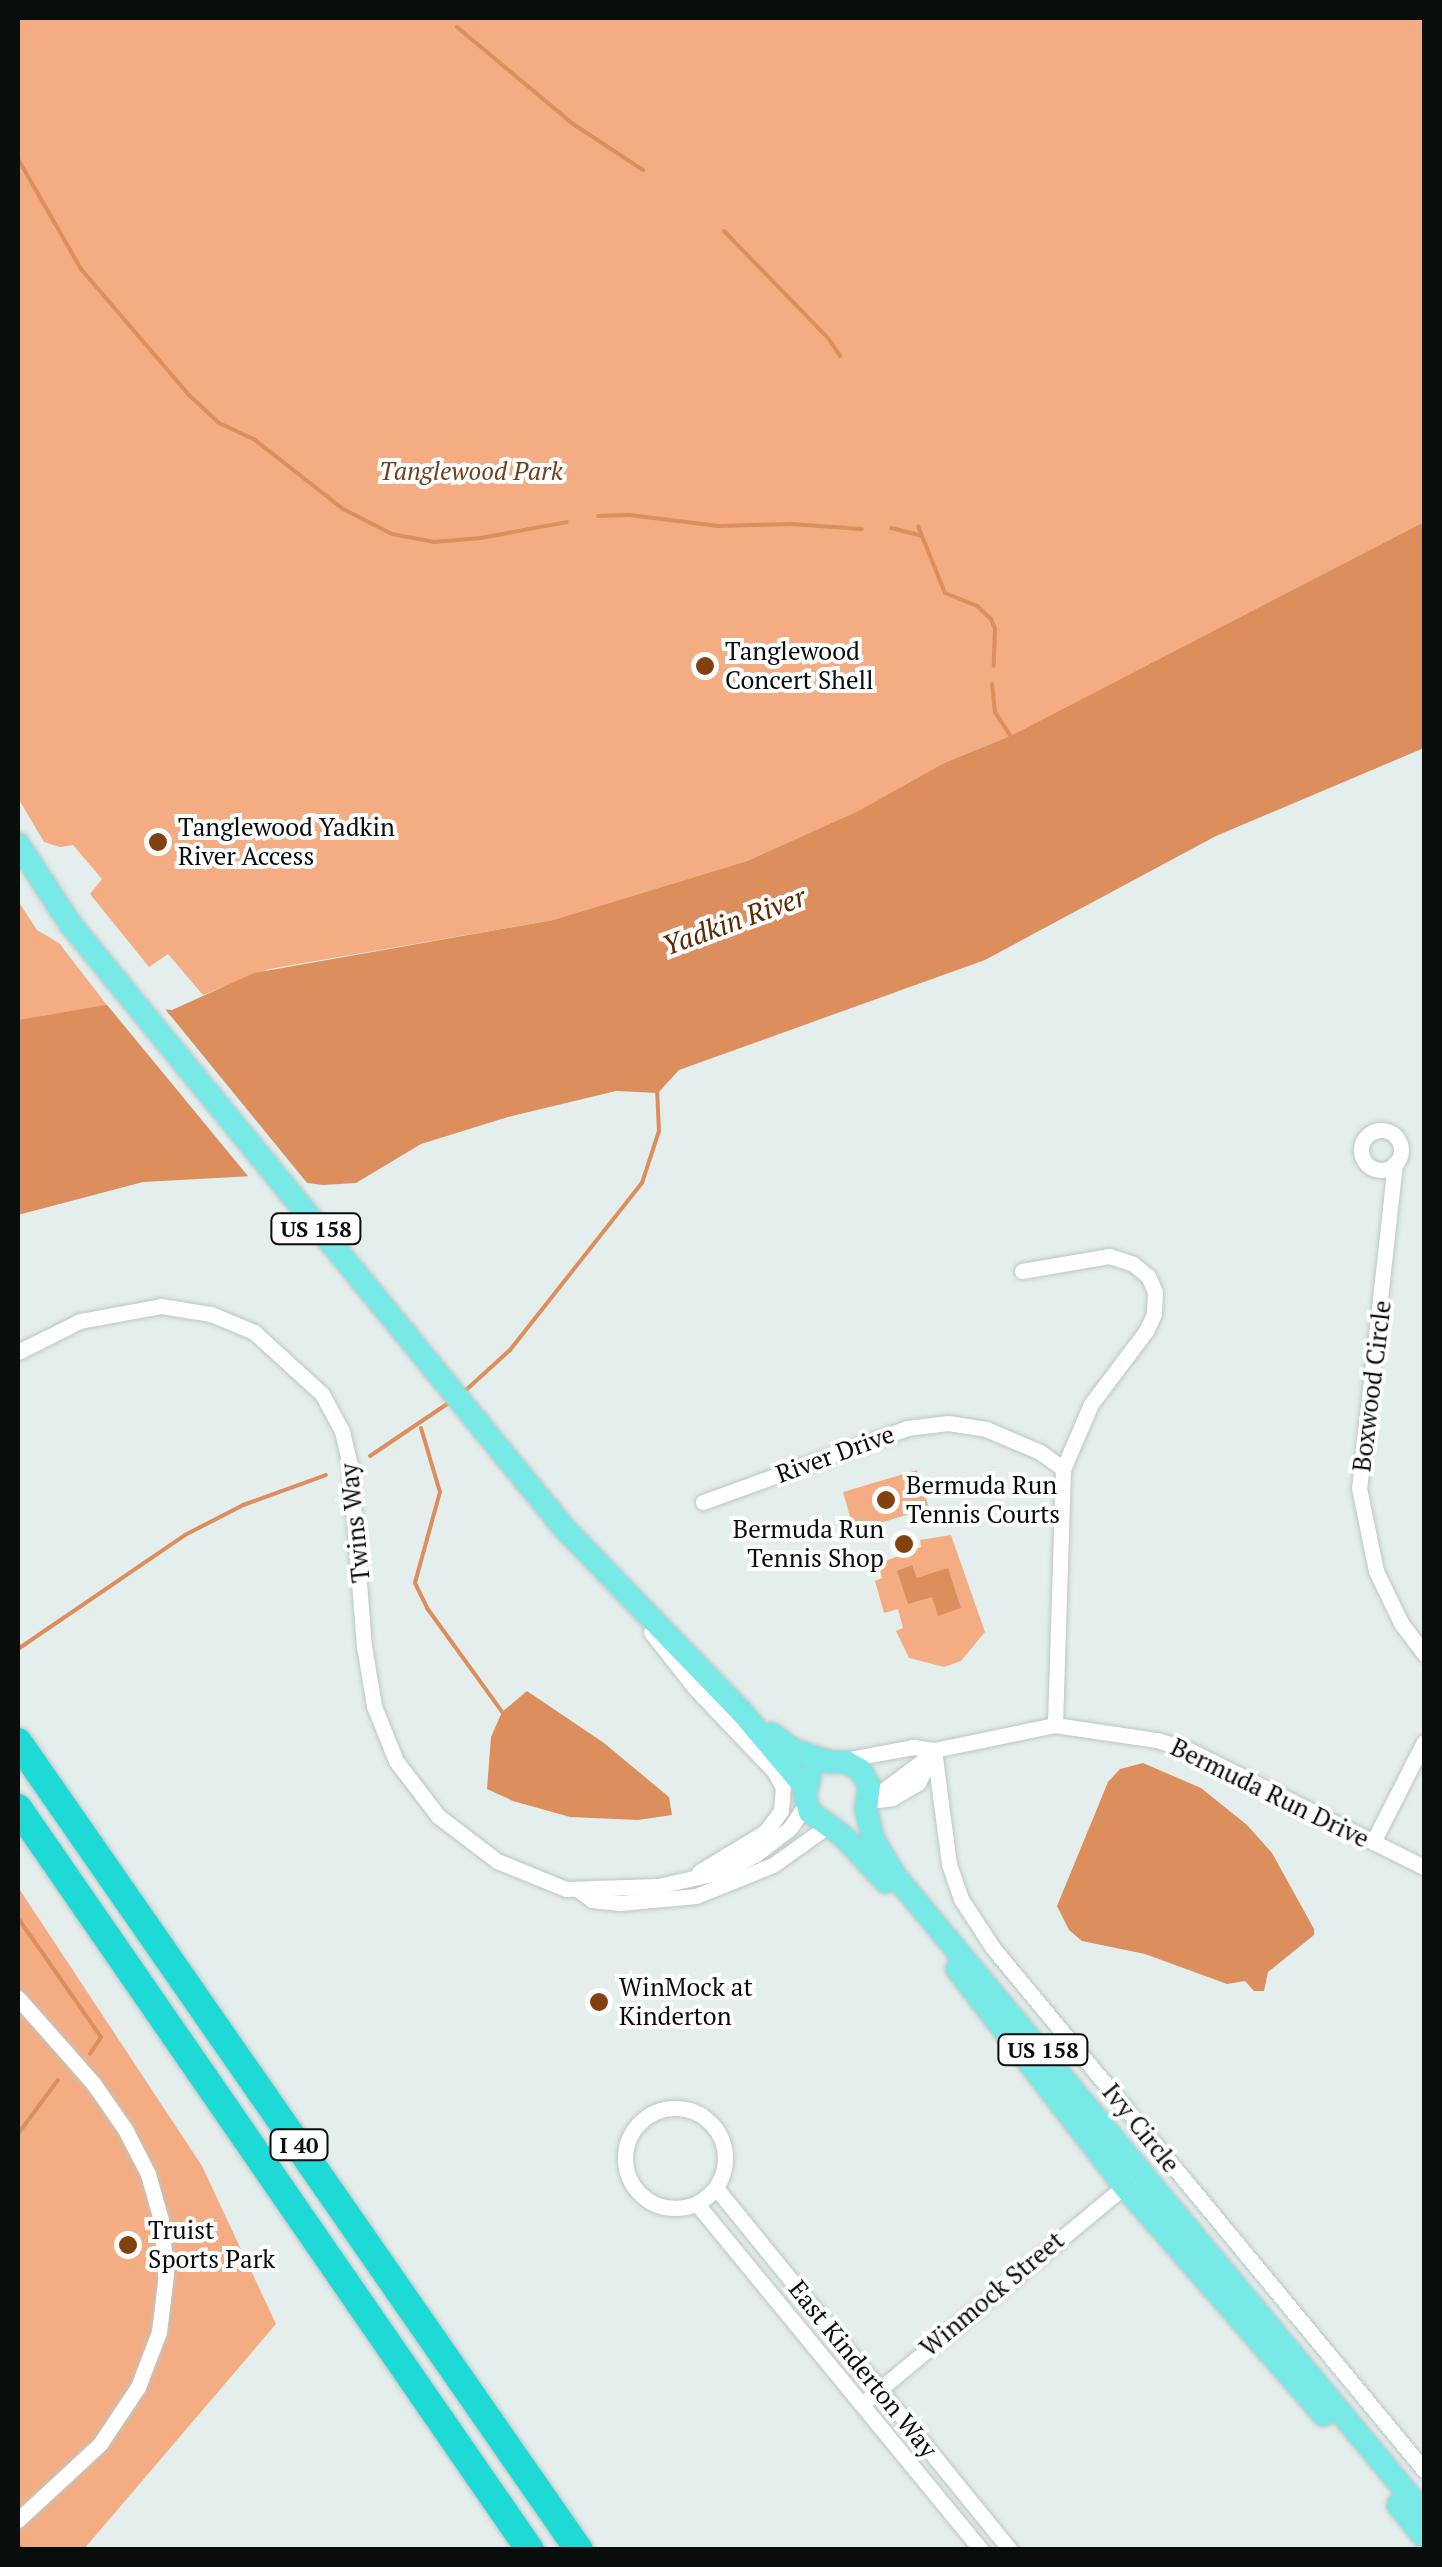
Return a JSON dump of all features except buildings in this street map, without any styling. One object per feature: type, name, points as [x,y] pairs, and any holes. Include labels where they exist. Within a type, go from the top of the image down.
[{"type":"highway","name":"I 40","points":[[18,1742],[580,2550]]},
{"type":"highway","name":"I 40","points":[[18,1808],[530,2550]]},
{"type":"main road","name":"US 158","points":[[18,844],[72,925],[565,1529],[741,1711],[806,1796]]},
{"type":"main road","name":"US 158","points":[[741,1711],[793,1750],[834,1761]]},
{"type":"main road","points":[[834,1761],[854,1765],[866,1777],[868,1805],[855,1821],[830,1825],[816,1818],[806,1796],[814,1771],[834,1761]]},
{"type":"main road","name":"US 158","points":[[868,1805],[873,1840],[896,1877],[1424,2513]]},
{"type":"main road","name":"US 158","points":[[830,1825],[930,1934],[1124,2186],[1424,2537]]},
{"type":"street","name":"Boxwood Circle","points":[[1395,1164],[1359,1488],[1361,1515],[1376,1572],[1393,1608],[1424,1654]]},
{"type":"street","points":[[1022,1271],[1108,1256],[1133,1264],[1148,1276],[1155,1292],[1154,1314],[1146,1332],[1091,1404],[1063,1469],[1055,1726]]},
{"type":"street","name":"Twins Way","points":[[18,1352],[80,1321],[161,1306],[226,1320],[254,1332],[322,1394],[346,1448],[356,1500],[364,1646],[374,1706],[396,1760],[438,1816],[497,1860],[552,1886],[580,1892],[658,1886],[721,1872],[755,1855],[790,1828],[806,1796]]},
{"type":"street","name":"River Drive","points":[[703,1502],[906,1428],[937,1424],[986,1428],[1016,1438],[1063,1469]]},
{"type":"street","name":"Twins Way","points":[[609,1577],[696,1688],[774,1771],[783,1787],[780,1811],[765,1832],[688,1879]]},
{"type":"street","name":"Bermuda Run Drive","points":[[834,1761],[913,1747],[934,1750],[1055,1726],[1157,1740],[1187,1749],[1424,1867]]},
{"type":"street","points":[[1373,1842],[1424,1742]]},
{"type":"street","name":"Bermuda Run Drive","points":[[868,1805],[934,1750]]},
{"type":"street","name":"Ivy Circle","points":[[934,1750],[950,1864],[962,1898],[986,1937],[1424,2470]]},
{"type":"street","name":"Twins Way","points":[[580,1892],[592,1900],[620,1903],[696,1896],[773,1865],[830,1825]]},
{"type":"street","points":[[18,1998],[92,2083],[124,2129],[148,2174],[161,2220],[166,2274],[159,2332],[138,2388],[100,2444],[18,2520]]},
{"type":"street","points":[[676,2108],[709,2122],[725,2154],[716,2188],[697,2204],[662,2207],[633,2186],[626,2151],[643,2120],[676,2108]]},
{"type":"street","points":[[1124,2186],[1130,2182],[1137,2185],[1214,2272],[1235,2284]]},
{"type":"street","name":"Winmock Street","points":[[862,2404],[1124,2186]]},
{"type":"street","name":"East Kinderton Way","points":[[716,2188],[1010,2550]]},
{"type":"street","name":"East Kinderton Way","points":[[697,2204],[981,2550]]},
{"type":"green space","name":"Tanglewood Park","points":[[18,18],[1424,18],[1424,522],[1010,736],[944,763],[858,811],[747,861],[553,920],[269,969],[203,995],[168,954],[149,967],[90,894],[102,879],[73,845],[60,847],[44,842],[18,798]]},
{"type":"green space","points":[[18,901],[37,930],[59,943],[107,1005],[18,1020]]},
{"type":"green space","name":"Bermuda Run Tennis Courts","points":[[917,1470],[929,1508],[854,1531],[843,1492]]},
{"type":"green space","points":[[951,1535],[985,1632],[961,1661],[944,1667],[909,1658],[896,1631],[903,1628],[898,1609],[884,1613],[875,1581],[882,1578],[878,1564],[921,1547],[920,1540]]},
{"type":"green space","name":"Truist Sports Park","points":[[18,1887],[202,2166],[276,2324],[84,2549],[18,2549]]},
{"type":"water","name":"Yadkin River","points":[[1424,522],[1424,748],[1216,836],[985,960],[679,1070],[658,1093],[616,1091],[508,1117],[421,1144],[356,1183],[323,1185],[253,1176],[143,1182],[18,1215],[18,1020],[105,1005],[172,1010],[254,973],[553,920],[747,861],[858,811],[944,763],[1010,736]]},
{"type":"water","points":[[912,1565],[917,1578],[948,1568],[961,1608],[938,1616],[932,1597],[908,1604],[897,1571]]},
{"type":"water","points":[[527,1691],[604,1743],[669,1797],[672,1815],[638,1820],[570,1817],[513,1801],[487,1789],[491,1737],[502,1712]]},
{"type":"water","points":[[1143,1763],[1201,1788],[1247,1825],[1272,1853],[1314,1929],[1314,1935],[1268,1972],[1264,1991],[1254,1991],[1245,1981],[1227,1984],[1145,1954],[1082,1941],[1069,1930],[1057,1906],[1108,1782],[1120,1769]]},
{"type":"pier","points":[[103,1000],[161,1004],[312,1189],[252,1181]]},
{"type":"waterway","points":[[457,27],[573,124],[643,170]]},
{"type":"waterway","points":[[18,159],[81,269],[189,395],[219,423],[255,440],[343,509],[392,534],[434,542],[481,538],[567,522]]},
{"type":"waterway","points":[[724,231],[828,338],[840,356]]},
{"type":"waterway","points":[[598,516],[629,515],[718,526],[791,524],[862,529]]},
{"type":"waterway","points":[[918,526],[945,593],[977,606],[991,619],[995,629],[994,666]]},
{"type":"waterway","points":[[891,528],[922,536]]},
{"type":"waterway","points":[[992,684],[995,712],[1011,737]]},
{"type":"waterway","points":[[466,1390],[510,1350],[642,1183],[659,1131],[657,1089]]},
{"type":"waterway","points":[[370,1456],[450,1402]]},
{"type":"waterway","points":[[421,1428],[440,1492],[415,1583],[427,1608],[503,1713]]},
{"type":"waterway","points":[[18,1649],[185,1535],[243,1505],[326,1475]]},
{"type":"waterway","points":[[18,1918],[101,2037],[90,2054]]},
{"type":"waterway","points":[[18,2134],[58,2080]]},
{"type":"waterway","points":[[18,2545],[25,2550]]},
{"type":"place","name":"Tanglewood Concert Shell","points":[[705,666]]},
{"type":"place","name":"Tanglewood Yadkin River Access","points":[[158,842]]},
{"type":"place","name":"Bermuda Run Tennis Courts","points":[[886,1500]]},
{"type":"place","name":"Bermuda Run Tennis Shop","points":[[904,1544]]},
{"type":"place","name":"WinMock at Kinderton","points":[[599,2002]]},
{"type":"place","name":"Truist Sports Park","points":[[128,2245]]}]
